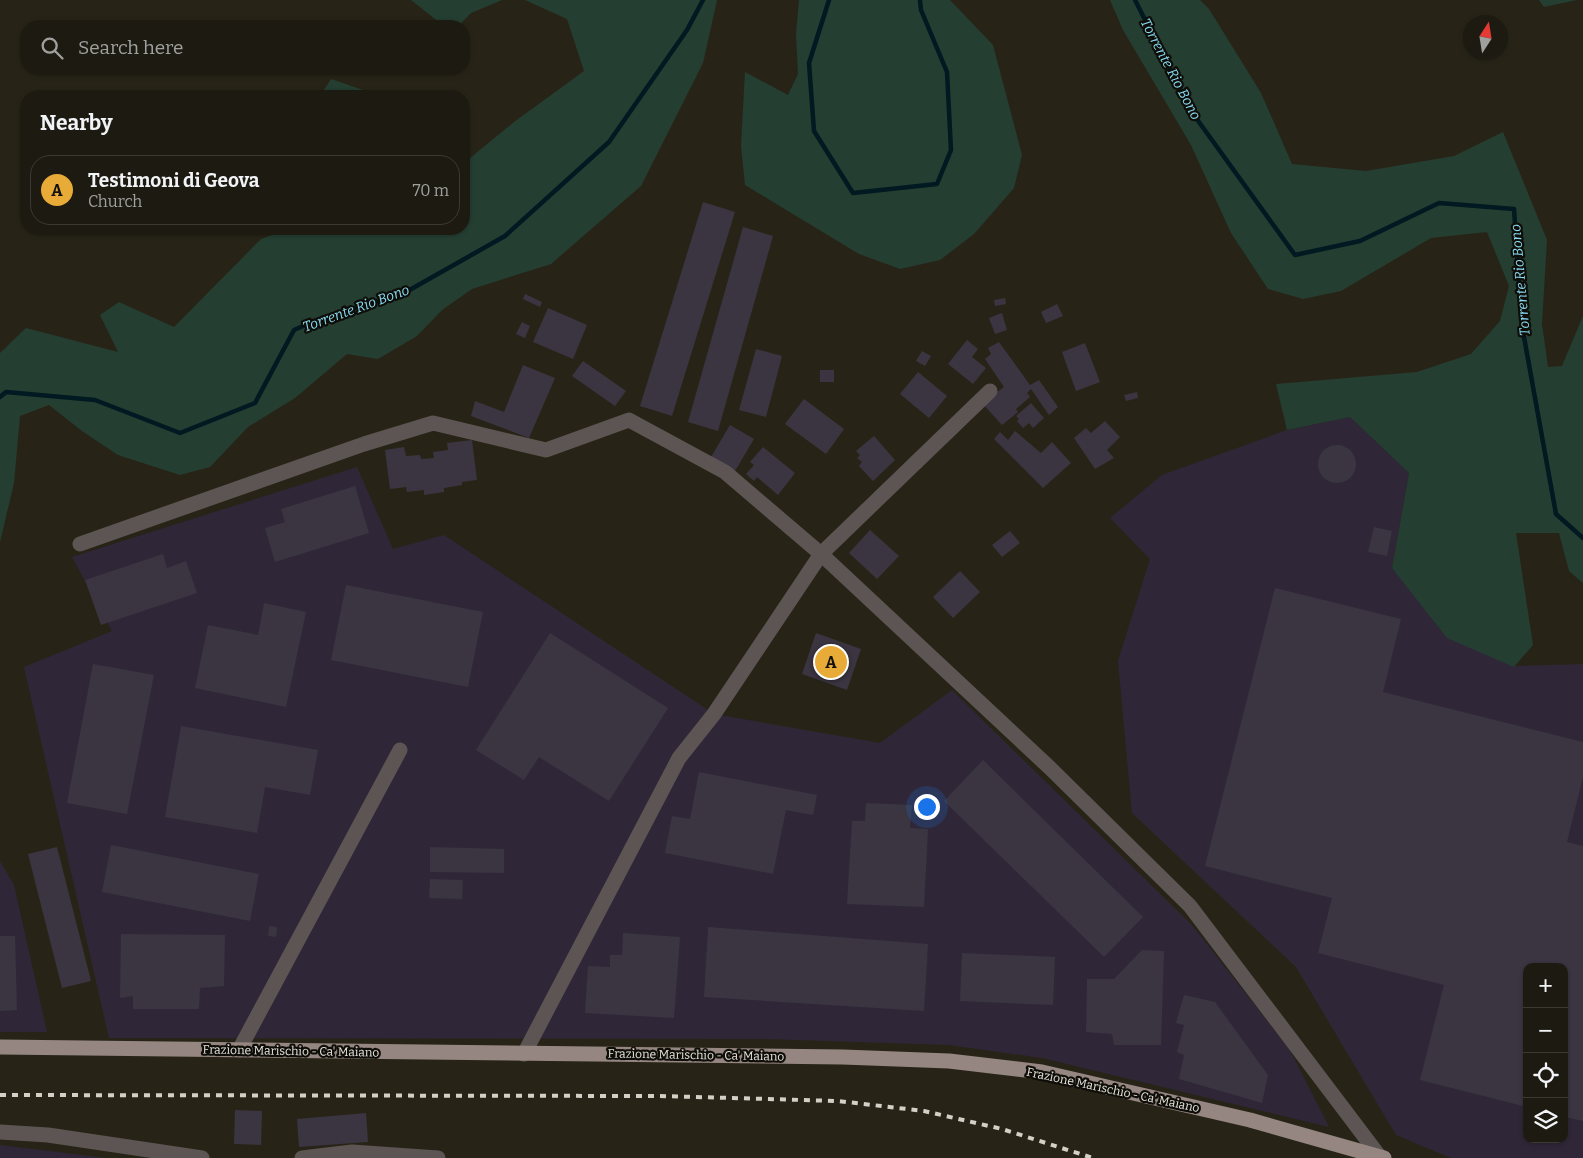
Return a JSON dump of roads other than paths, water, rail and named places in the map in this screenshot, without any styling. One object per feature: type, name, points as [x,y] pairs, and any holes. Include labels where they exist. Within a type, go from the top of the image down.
[{"type":"main road","name":"Frazione Marischio - Ca' Maiano","points":[[0,1047],[843,1057],[967,1063],[1042,1072],[1250,1120],[1382,1158]]},
{"type":"street","points":[[524,1054],[679,758],[714,714],[821,554],[990,391]]},
{"type":"street","points":[[80,544],[364,444],[433,424],[546,450],[629,420],[725,472],[821,554],[1050,768],[1190,906],[1382,1158]]},
{"type":"street","points":[[238,1050],[400,750]]},
{"type":"street","points":[[0,1132],[48,1136],[202,1158]]},
{"type":"street","points":[[302,1158],[352,1152],[438,1158]]},
{"type":"waterway","name":"Torrente Rio Bono","points":[[0,397],[6,392],[95,400],[180,433],[255,403],[294,330],[317,320],[406,292],[505,236],[609,142],[687,30],[703,0]]},
{"type":"waterway","name":"Torrente Rio Bono","points":[[829,0],[809,63],[814,131],[853,193],[937,184],[951,150],[947,72],[921,10],[920,0]]},
{"type":"waterway","name":"Torrente Rio Bono","points":[[1135,0],[1191,111],[1295,255],[1360,241],[1439,203],[1514,209],[1522,326],[1556,514],[1583,538]]},
{"type":"railway","points":[[0,1095],[660,1096],[838,1101],[924,1111],[1002,1129],[1093,1158]]},
{"type":"place","name":"Testimoni di Geova","points":[[831,662]]}]
